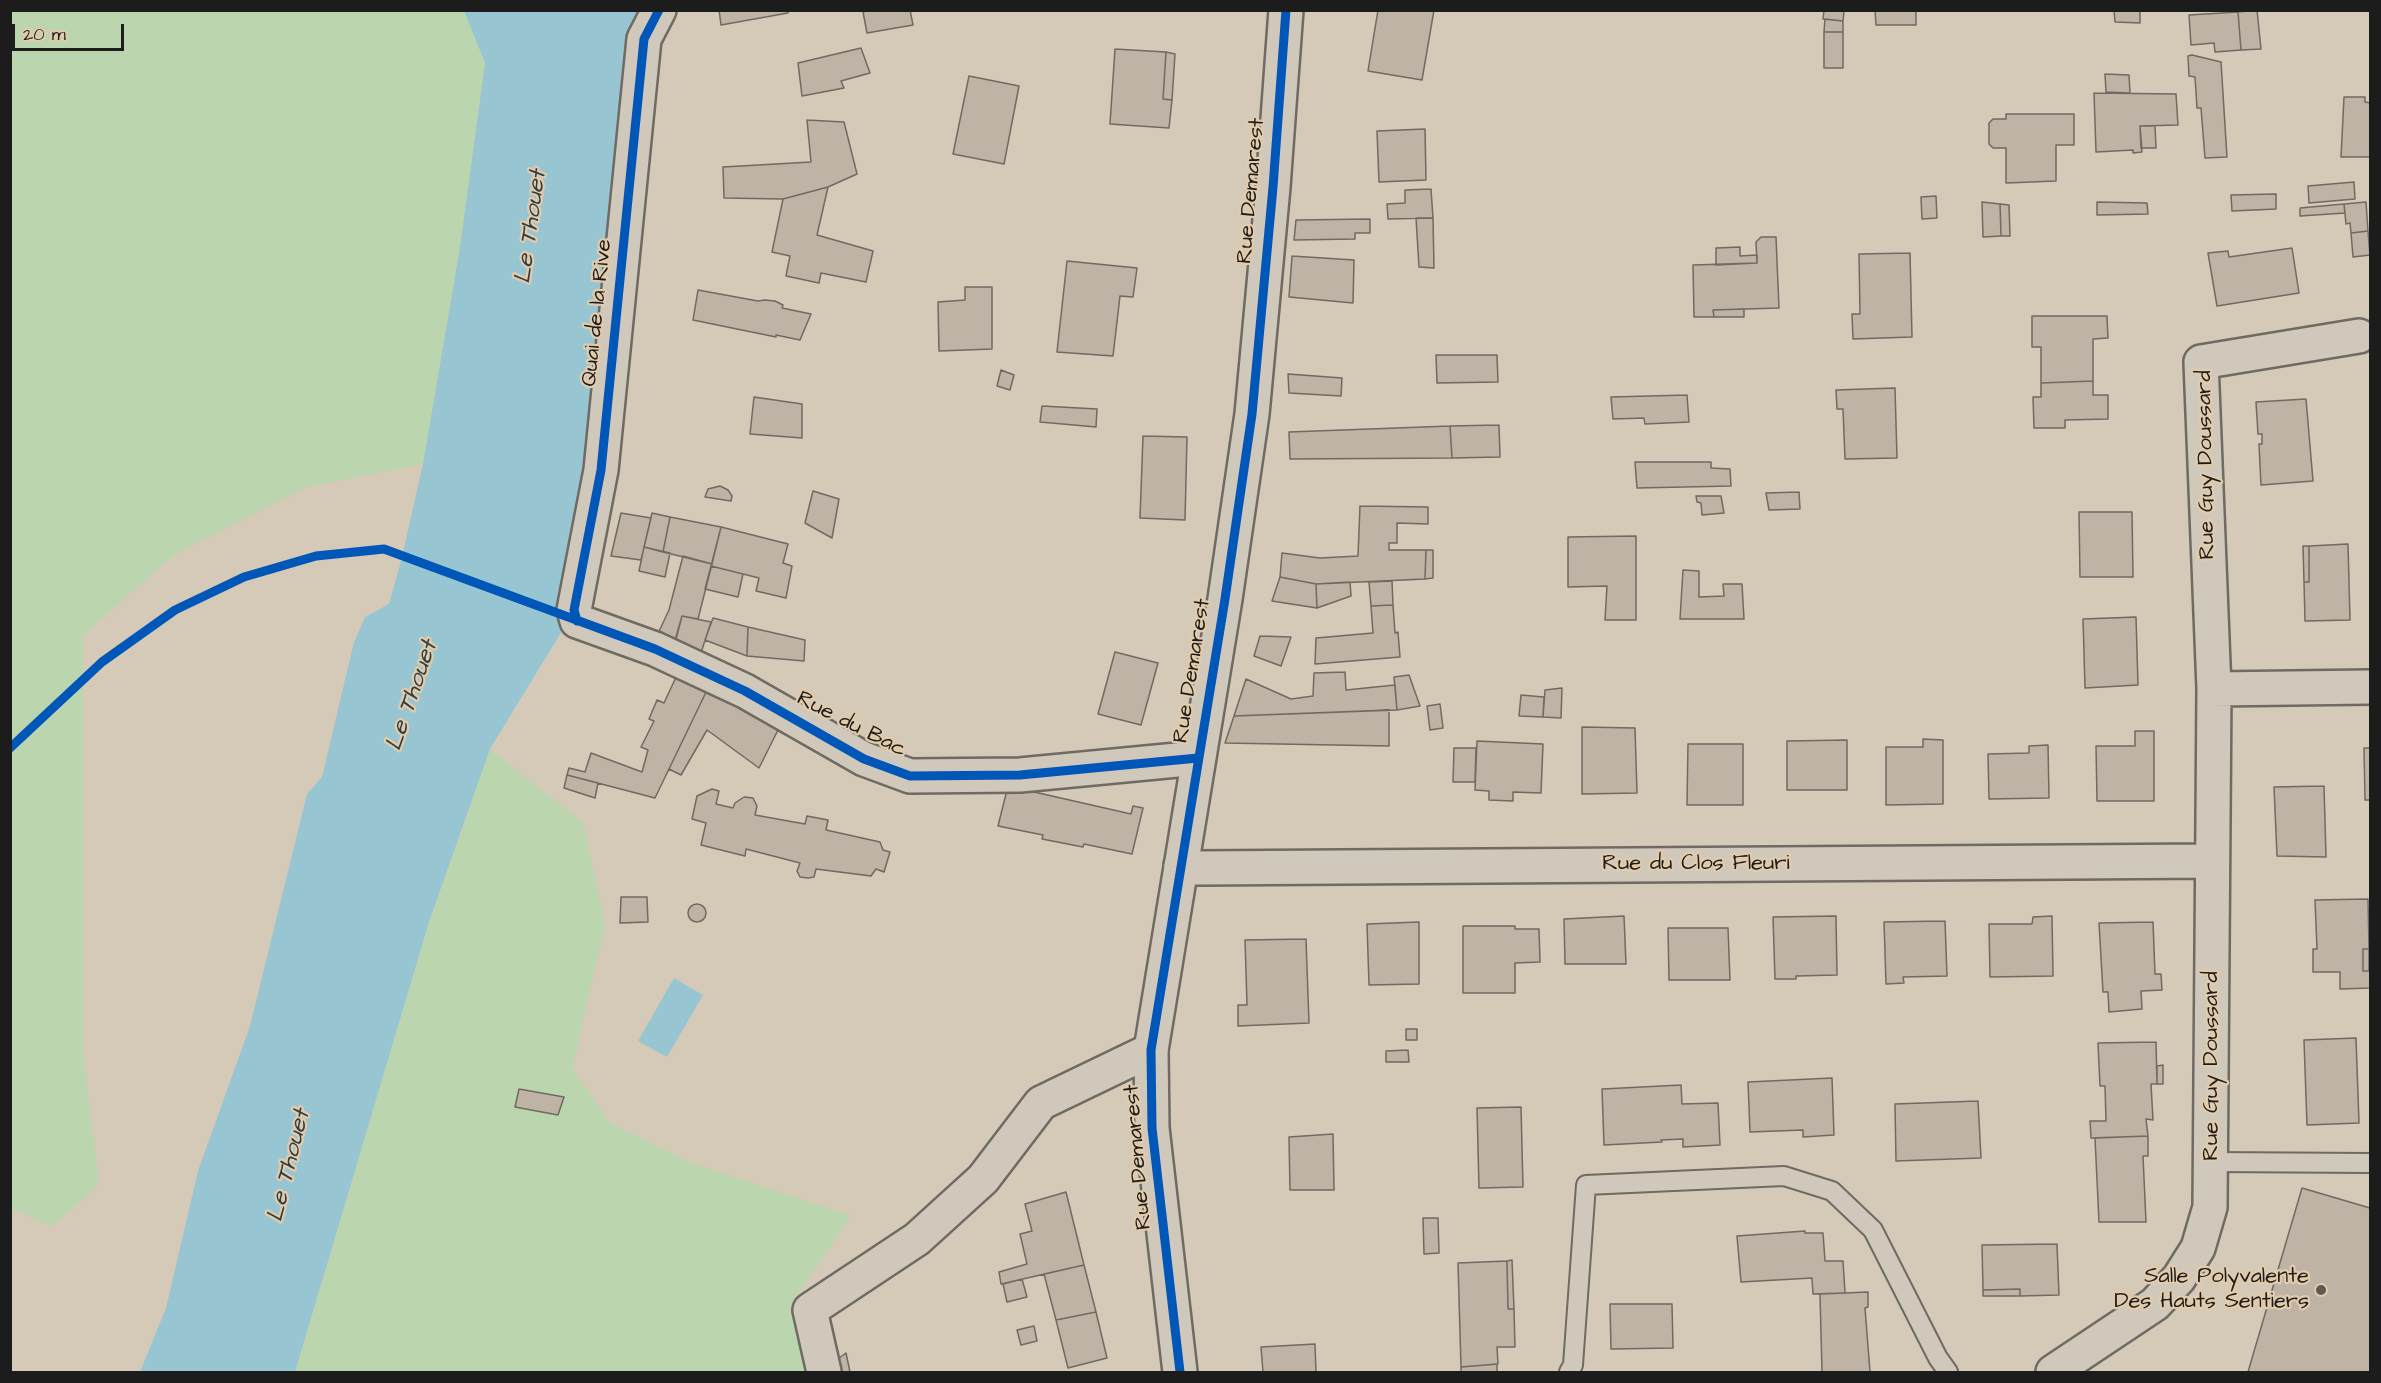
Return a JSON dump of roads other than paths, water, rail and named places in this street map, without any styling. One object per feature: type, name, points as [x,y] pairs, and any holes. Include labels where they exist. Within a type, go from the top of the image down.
[{"type":"street","name":"Quai de la Rive","points":[[577,621],[574,610],[601,470],[644,39],[659,10]]},
{"type":"street","name":"Rue Demarest","points":[[1180,1372],[1152,1128],[1151,1050],[1252,414],[1273,187],[1286,10]]},
{"type":"street","name":"Rue Guy Doussard","points":[[2053,1372],[2154,1304],[2179,1278],[2198,1248],[2211,1206],[2214,689],[2201,362],[2359,336]]},
{"type":"street","name":"Rue du Bac","points":[[577,621],[675,658],[746,691],[864,759],[910,776],[1020,775],[1198,758]]},
{"type":"street","points":[[2214,689],[2370,687]]},
{"type":"street","name":"Rue du Clos Fleuri","points":[[1181,866],[1198,868],[2212,861]]},
{"type":"street","points":[[824,1372],[810,1310],[917,1239],[983,1179],[1041,1103],[1151,1050]]},
{"type":"lane","points":[[2212,1162],[2370,1163]]},
{"type":"lane","points":[[1569,1372],[1573,1365],[1586,1185],[1784,1176],[1832,1191],[1874,1230],[1938,1358],[1948,1372]]},
{"type":"water","name":"Le Thouet","points":[[464,11],[638,11],[632,35],[611,250],[562,631],[490,749],[429,922],[295,1372],[140,1372],[166,1308],[198,1171],[250,1026],[307,794],[322,777],[354,642],[365,617],[389,604],[401,561],[423,464],[460,247],[485,63]]},
{"type":"water","points":[[674,978],[703,995],[667,1057],[638,1041]]},
{"type":"place","name":"Salle Polyvalente Des Hauts Sentiers","points":[[2321,1290]]}]
